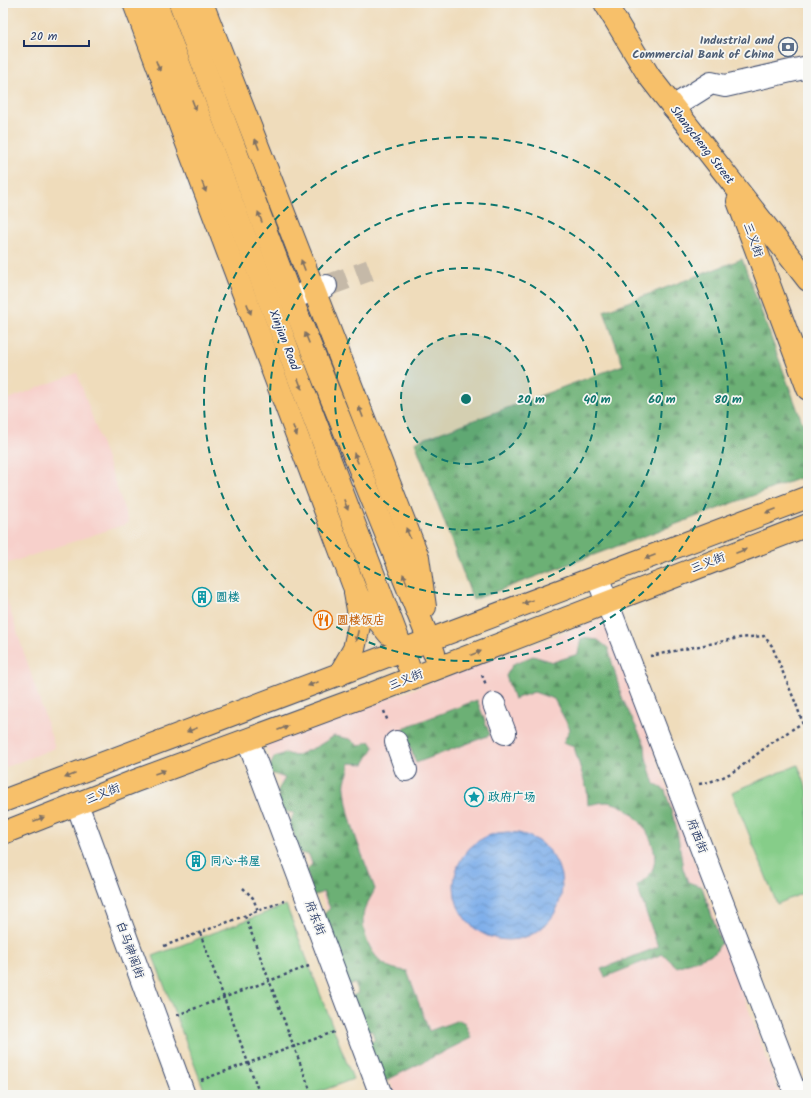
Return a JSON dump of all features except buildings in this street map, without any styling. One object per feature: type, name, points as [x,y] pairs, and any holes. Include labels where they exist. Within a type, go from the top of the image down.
[{"type":"main road","points":[[134,3],[353,584],[358,596],[402,651]]},
{"type":"main road","name":"Xinjian Road","points":[[156,3],[412,677]]},
{"type":"main road","name":"Xinjian Road","points":[[180,3],[291,298],[440,667]]},
{"type":"main road","points":[[202,3],[320,288],[418,557],[429,640]]},
{"type":"main road","name":"Shangcheng Street","points":[[608,4],[649,76],[808,280]]},
{"type":"main road","name":"三义街","points":[[731,181],[808,389]]},
{"type":"main road","points":[[3,801],[808,497]]},
{"type":"main road","name":"三义街","points":[[3,833],[135,781],[248,741],[808,525]]},
{"type":"main road","points":[[339,675],[354,649],[360,621],[353,584]]},
{"type":"street","points":[[673,107],[711,83],[725,86],[808,67]]},
{"type":"street","points":[[291,298],[320,288]]},
{"type":"street","name":"府西街","points":[[597,576],[796,1095]]},
{"type":"street","points":[[494,704],[505,733]]},
{"type":"street","name":"府东街","points":[[248,741],[382,1095]]},
{"type":"street","points":[[396,742],[406,770]]},
{"type":"street","name":"白马神阁街","points":[[77,804],[183,1091]]},
{"type":"path","points":[[630,660],[739,638],[764,636],[772,646],[806,732],[805,777]]},
{"type":"path","points":[[474,654],[494,704]]},
{"type":"path","points":[[376,692],[396,742]]},
{"type":"path","points":[[678,787],[716,781],[734,773],[767,746],[802,723]]},
{"type":"path","points":[[243,888],[253,898],[258,911]]},
{"type":"path","points":[[164,946],[306,894]]},
{"type":"path","points":[[245,916],[312,1095]]},
{"type":"path","points":[[200,933],[260,1095]]},
{"type":"path","points":[[157,1022],[330,959]]},
{"type":"path","points":[[183,1091],[248,1063],[355,1024]]},
{"type":"shaded area","points":[[77,373],[129,523],[3,565],[3,401]]},
{"type":"shaded area","points":[[3,588],[55,748],[3,768]]},
{"type":"shaded area","points":[[605,618],[780,1095],[395,1095],[265,744]]},
{"type":"green space","points":[[742,259],[808,438],[808,475],[473,600],[415,442],[623,365],[604,311]]},
{"type":"green space","points":[[581,638],[598,640],[608,648],[622,698],[645,745],[646,758],[654,784],[665,790],[677,830],[683,869],[688,882],[702,887],[721,943],[715,953],[677,967],[663,954],[605,977],[601,969],[658,947],[637,886],[652,871],[655,861],[654,850],[650,838],[644,828],[627,810],[617,804],[607,802],[588,805],[587,790],[574,747],[563,743],[570,729],[554,699],[534,692],[514,699],[506,676],[513,664],[533,656],[553,662],[578,654]]},
{"type":"green space","points":[[477,700],[490,735],[416,763],[403,728]]},
{"type":"green space","points":[[334,736],[350,739],[359,746],[370,741],[374,747],[364,764],[349,763],[349,770],[345,782],[349,815],[375,889],[365,908],[363,918],[363,925],[370,947],[374,954],[387,966],[398,970],[407,971],[429,1031],[459,1020],[465,1023],[471,1038],[381,1083],[365,1043],[375,1040],[372,1031],[359,1032],[349,998],[358,993],[354,983],[344,986],[336,964],[343,961],[339,949],[331,951],[319,919],[330,908],[323,892],[312,897],[307,870],[312,864],[309,855],[300,853],[290,823],[294,813],[283,811],[277,792],[285,778],[268,772],[274,757],[286,753],[295,756],[318,746]]},
{"type":"green space","points":[[798,765],[808,791],[808,891],[777,904],[732,792]]},
{"type":"green space","points":[[286,905],[353,1079],[311,1095],[206,1095],[153,956]]},
{"type":"water","points":[[508,832],[529,836],[546,848],[558,865],[562,886],[558,907],[546,924],[529,936],[508,940],[487,936],[470,924],[458,907],[454,886],[458,865],[470,848],[487,836]]},
{"type":"tunnel","points":[[326,286],[370,270]]},
{"type":"place","name":"Industrial and Commercial Bank of China","points":[[788,47]]},
{"type":"place","name":"圆楼","points":[[202,597]]},
{"type":"place","name":"圆楼饭店","points":[[323,620]]},
{"type":"place","name":"政府广场","points":[[474,797]]},
{"type":"place","name":"同心·书屋","points":[[196,861]]}]
